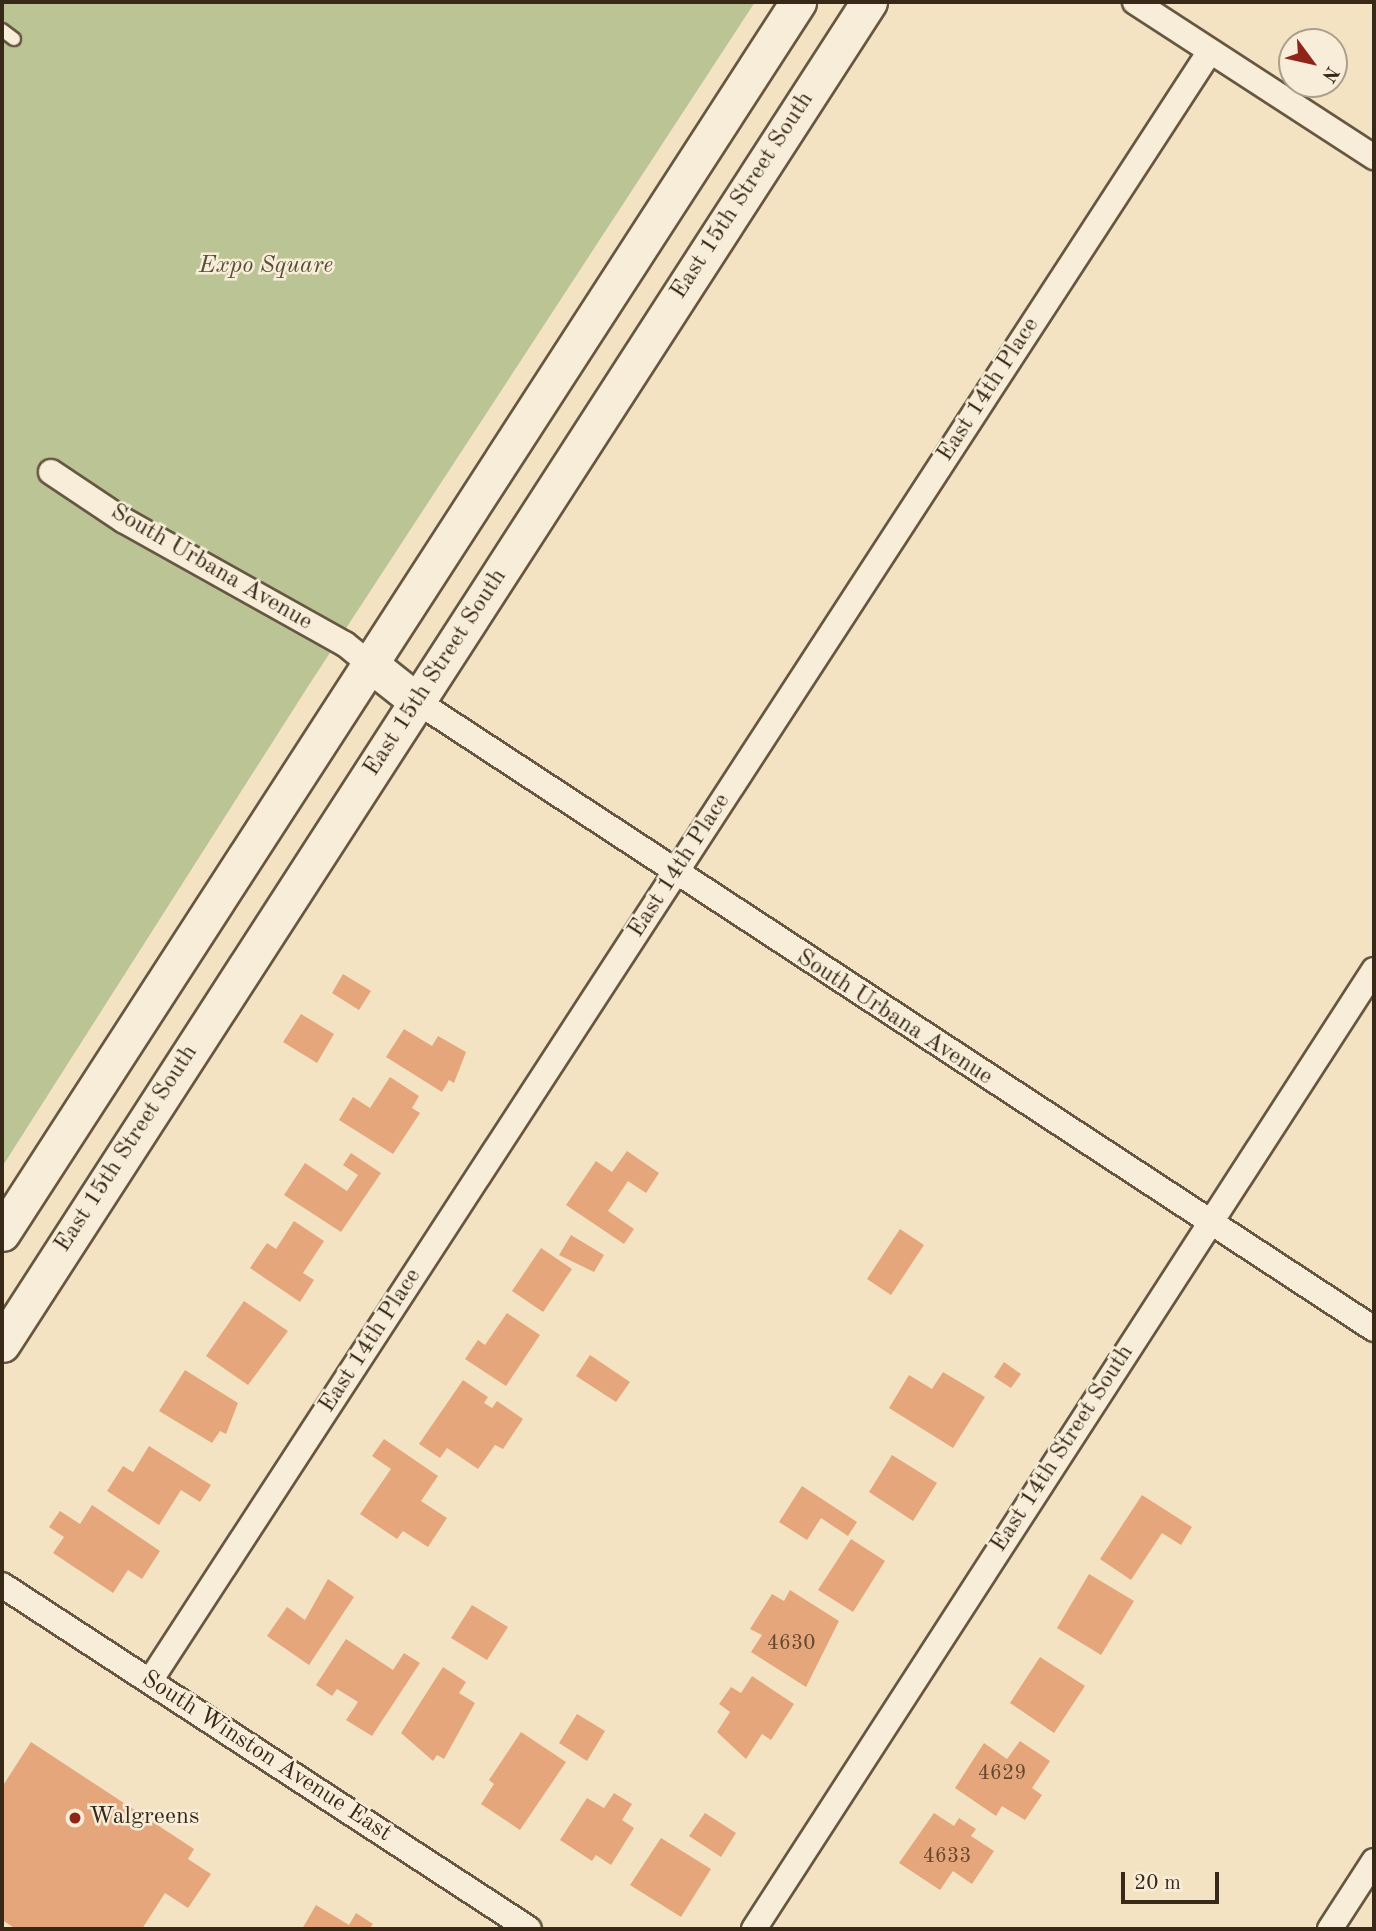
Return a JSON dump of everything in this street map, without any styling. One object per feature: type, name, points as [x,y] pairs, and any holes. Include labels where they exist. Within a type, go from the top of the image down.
[{"type":"main road","points":[[2,1233],[798,2]]},
{"type":"main road","name":"East 15th Street South","points":[[2,1344],[869,2]]},
{"type":"main road","points":[[370,664],[418,702]]},
{"type":"street","points":[[1135,2],[1374,157]]},
{"type":"street","name":"East 14th Place","points":[[150,1681],[1210,51]]},
{"type":"street","name":"South Urbana Avenue","points":[[51,472],[123,520],[345,644],[370,664]]},
{"type":"street","name":"South Urbana Avenue","points":[[418,702],[674,874],[1374,1329]]},
{"type":"street","name":"East 14th Street South","points":[[754,1929],[1374,970]]},
{"type":"street","name":"South Winston Avenue East","points":[[2,1585],[529,1929]]},
{"type":"street","points":[[1330,1929],[1374,1861]]},
{"type":"lane","points":[[2,30],[14,38]]},
{"type":"green space","name":"Expo Square","points":[[2,2],[755,2],[307,688],[2,1167]]},
{"type":"building","points":[[343,974],[371,991],[359,1010],[332,993]]},
{"type":"building","points":[[301,1014],[334,1034],[317,1063],[283,1042]]},
{"type":"building","points":[[404,1029],[432,1046],[438,1036],[466,1052],[454,1083],[449,1080],[442,1092],[386,1057]]},
{"type":"building","points":[[390,1077],[419,1096],[412,1108],[420,1113],[393,1154],[339,1120],[353,1097],[370,1108]]},
{"type":"building","points":[[627,1151],[659,1173],[646,1193],[628,1181],[608,1211],[634,1229],[624,1244],[566,1205],[596,1161],[612,1172]]},
{"type":"building","points":[[351,1153],[381,1173],[341,1232],[284,1195],[305,1163],[347,1191],[358,1175],[343,1165]]},
{"type":"building","points":[[294,1221],[324,1241],[303,1273],[314,1280],[300,1302],[250,1268],[267,1243],[276,1249]]},
{"type":"building","points":[[900,1229],[924,1245],[891,1295],[867,1279]]},
{"type":"building","points":[[571,1235],[604,1255],[594,1272],[559,1255]]},
{"type":"building","points":[[541,1248],[572,1269],[543,1312],[512,1291]]},
{"type":"building","points":[[244,1301],[288,1331],[248,1385],[206,1356]]},
{"type":"building","points":[[507,1313],[540,1335],[506,1386],[465,1359],[478,1340],[485,1345]]},
{"type":"building","points":[[590,1355],[630,1382],[616,1402],[576,1376]]},
{"type":"building","points":[[1004,1362],[1021,1374],[1011,1388],[994,1377]]},
{"type":"building","points":[[185,1370],[238,1403],[226,1434],[220,1431],[212,1443],[159,1411]]},
{"type":"building","points":[[943,1372],[985,1397],[953,1448],[889,1408],[909,1375],[932,1389]]},
{"type":"building","points":[[463,1380],[488,1397],[484,1403],[492,1408],[497,1401],[523,1419],[503,1449],[495,1445],[478,1469],[447,1448],[440,1458],[419,1444]]},
{"type":"building","points":[[384,1439],[438,1476],[421,1501],[447,1518],[428,1547],[403,1531],[397,1539],[360,1514],[391,1469],[372,1456]]},
{"type":"building","points":[[149,1446],[211,1485],[200,1502],[181,1490],[159,1525],[107,1491],[123,1466],[133,1472]]},
{"type":"building","points":[[892,1455],[937,1483],[913,1521],[869,1492]]},
{"type":"building","points":[[802,1486],[857,1522],[848,1536],[821,1518],[807,1540],[779,1522]]},
{"type":"building","points":[[1142,1495],[1192,1527],[1181,1545],[1162,1533],[1131,1580],[1100,1559]]},
{"type":"building","points":[[92,1505],[160,1551],[142,1579],[128,1570],[113,1593],[53,1553],[64,1537],[49,1527],[60,1511],[80,1524]]},
{"type":"building","points":[[851,1539],[885,1561],[853,1612],[818,1590]]},
{"type":"building","points":[[1089,1574],[1134,1601],[1101,1655],[1057,1628]]},
{"type":"building","points":[[328,1579],[354,1597],[309,1665],[267,1636],[287,1607],[305,1620]]},
{"type":"building","points":[[790,1590],[839,1621],[806,1687],[751,1652],[762,1635],[750,1629],[772,1594],[784,1601]]},
{"type":"building","points":[[472,1605],[508,1627],[487,1660],[451,1638]]},
{"type":"building","points":[[346,1639],[393,1670],[404,1653],[420,1663],[372,1736],[346,1720],[358,1702],[337,1689],[332,1696],[316,1685]]},
{"type":"building","points":[[1040,1657],[1085,1686],[1054,1733],[1010,1703]]},
{"type":"building","points":[[443,1667],[466,1682],[459,1693],[475,1703],[444,1759],[437,1755],[433,1761],[401,1733]]},
{"type":"building","points":[[752,1676],[794,1704],[771,1740],[762,1734],[746,1759],[717,1732],[730,1712],[719,1704],[731,1687],[741,1693]]},
{"type":"building","points":[[577,1714],[605,1731],[587,1761],[559,1743]]},
{"type":"building","points":[[521,1732],[566,1762],[520,1830],[481,1804],[494,1784],[489,1780]]},
{"type":"building","points":[[1020,1741],[1050,1761],[1032,1788],[1042,1795],[1025,1820],[1002,1806],[996,1816],[955,1788],[984,1743],[1007,1759]]},
{"type":"building","name":"Walgreens","points":[[31,1742],[194,1849],[188,1859],[211,1874],[188,1908],[165,1893],[142,1929],[16,1929],[2,1920],[2,1787]]},
{"type":"building","points":[[614,1793],[632,1804],[622,1820],[634,1828],[611,1865],[596,1855],[592,1861],[560,1840],[587,1798],[604,1808]]},
{"type":"building","points":[[705,1813],[736,1833],[721,1857],[689,1836]]},
{"type":"building","points":[[934,1813],[954,1826],[959,1818],[976,1829],[971,1836],[994,1851],[972,1884],[953,1871],[940,1890],[899,1863]]},
{"type":"building","points":[[661,1838],[711,1869],[681,1917],[630,1885]]},
{"type":"building","points":[[316,1905],[349,1925],[356,1913],[373,1924],[369,1929],[302,1929]]},
{"type":"place","name":"Walgreens","points":[[75,1818]]}]
